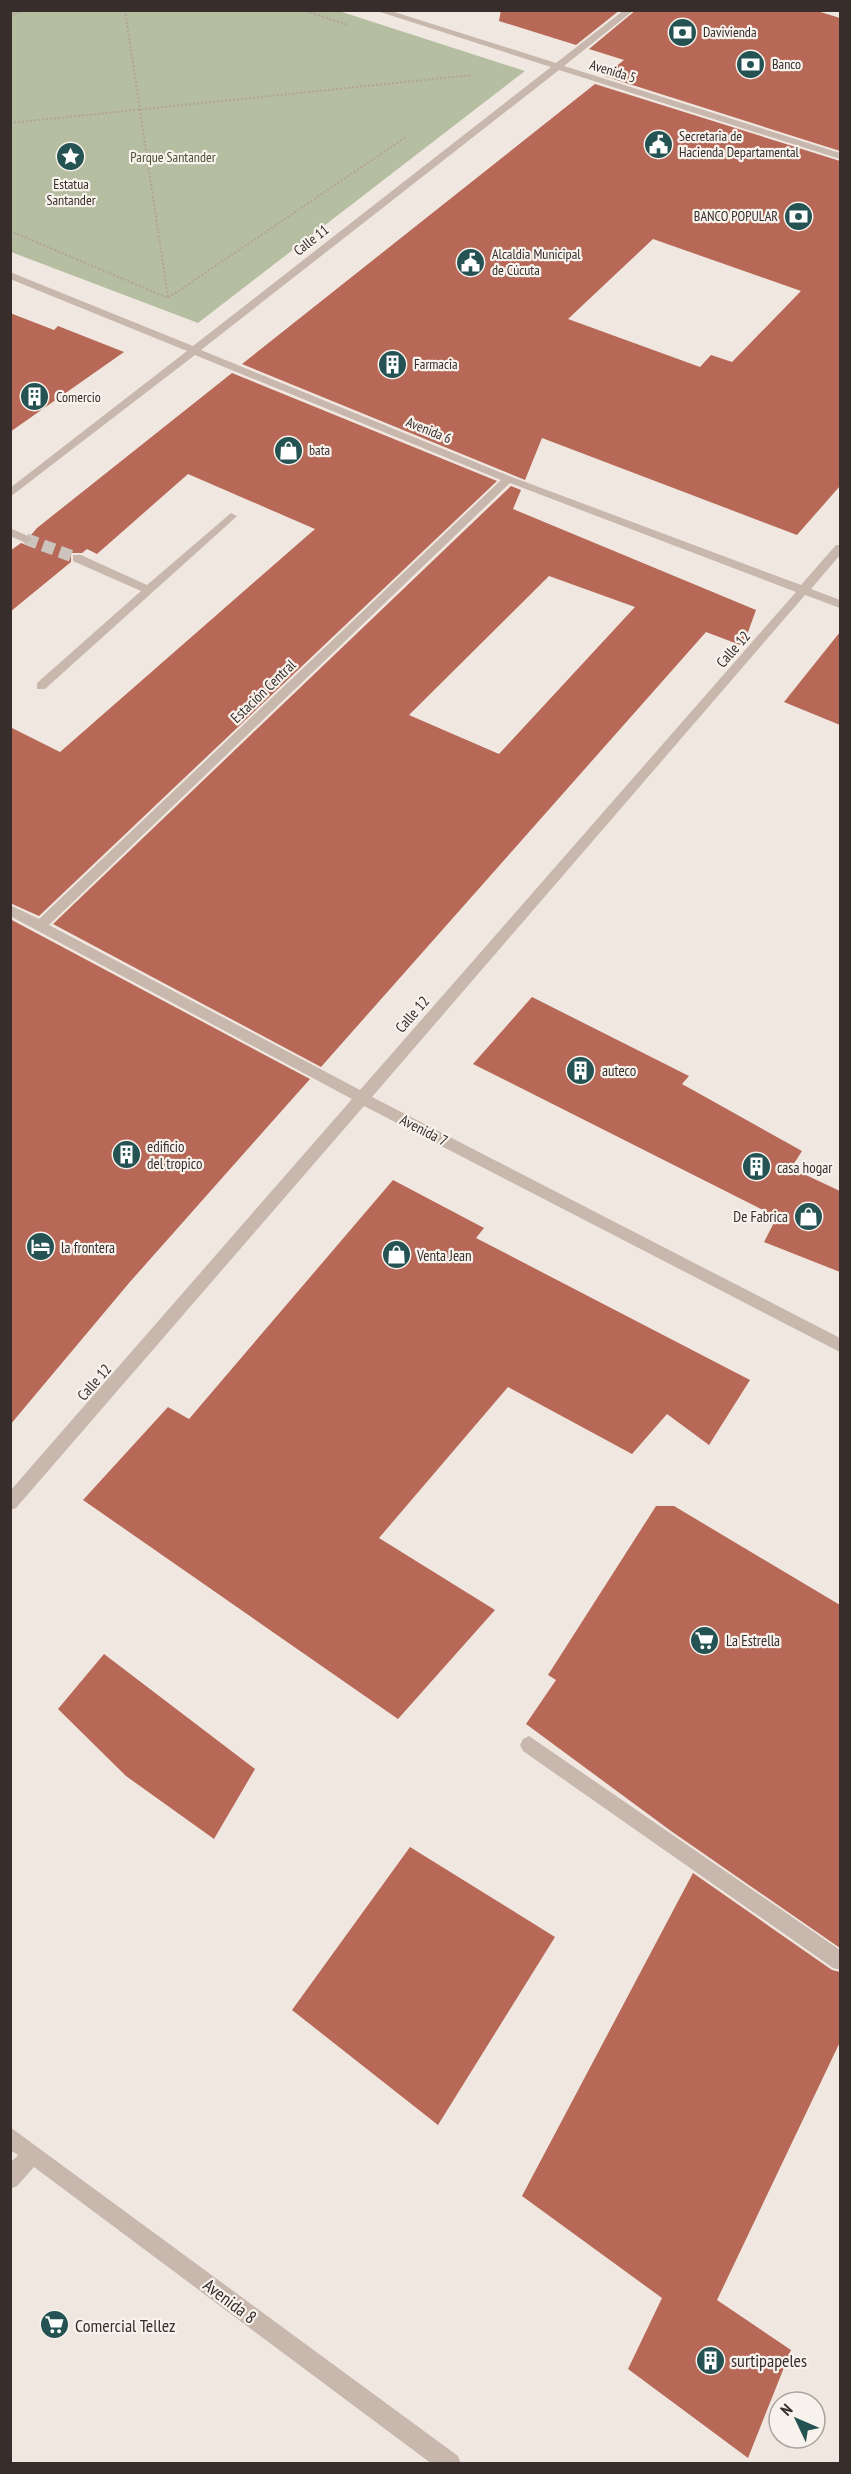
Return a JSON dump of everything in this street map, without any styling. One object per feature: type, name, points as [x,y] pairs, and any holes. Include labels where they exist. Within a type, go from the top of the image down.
[{"type":"street","name":"Avenida 5","points":[[378,10],[840,156]]},
{"type":"street","name":"Calle 11","points":[[10,494],[630,10]]},
{"type":"street","name":"Avenida 6","points":[[10,275],[508,479],[840,604]]},
{"type":"street","name":"Estación Central","points":[[40,926],[508,479]]},
{"type":"street","points":[[41,686],[231,516]]},
{"type":"street","points":[[10,531],[26,539]]},
{"type":"street","name":"Calle 12","points":[[10,1503],[840,548]]},
{"type":"street","points":[[76,558],[149,590]]},
{"type":"street","name":"Avenida 7","points":[[10,910],[362,1098],[840,1345]]},
{"type":"street","points":[[529,1745],[840,1961]]},
{"type":"street","name":"Avenida 8","points":[[10,2137],[450,2463]]},
{"type":"street","points":[[10,2179],[32,2154]]},
{"type":"path","points":[[10,17],[21,10]]},
{"type":"path","points":[[125,10],[168,298]]},
{"type":"path","points":[[303,10],[358,28]]},
{"type":"path","points":[[10,123],[477,75]]},
{"type":"path","points":[[168,298],[413,132]]},
{"type":"path","points":[[10,231],[168,298]]},
{"type":"green space","name":"Parque Santander","points":[[10,11],[339,11],[525,71],[198,323],[11,252]]},
{"type":"building","points":[[501,10],[620,10],[576,45],[499,21]]},
{"type":"building","name":"Banco","points":[[636,10],[814,10],[840,18],[840,151],[604,76],[624,60],[589,49]]},
{"type":"building","points":[[595,84],[840,161],[840,486],[797,535],[542,438],[525,480],[242,364]],"holes":[[[653,239],[801,291],[732,362],[711,355],[700,367],[568,319]]]},
{"type":"building","name":"Comercio","points":[[10,313],[54,330],[58,326],[124,352],[10,432]]},
{"type":"building","points":[[232,373],[497,481],[39,916],[10,903],[10,727],[60,752],[315,529],[188,474],[97,554],[87,549],[82,553],[71,553],[71,562],[10,612],[10,551],[21,543],[27,545],[33,541],[31,535],[37,528]]},
{"type":"building","points":[[511,486],[521,490],[513,509],[756,610],[743,646],[706,632],[321,1067],[53,924]],"holes":[[[549,576],[635,607],[499,754],[409,715]]]},
{"type":"building","points":[[840,632],[840,725],[784,702]]},
{"type":"building","name":"edificio del tropico","points":[[10,919],[310,1079],[129,1283],[10,1425]]},
{"type":"building","points":[[532,997],[689,1076],[682,1084],[802,1151],[791,1168],[840,1191],[840,1272],[764,1242],[777,1217],[473,1064]]},
{"type":"building","points":[[393,1180],[484,1228],[476,1238],[750,1380],[709,1445],[667,1414],[632,1454],[508,1387],[379,1538],[495,1610],[398,1719],[83,1500],[168,1407],[189,1419]]},
{"type":"building","name":"La Estrella","points":[[656,1506],[674,1506],[840,1605],[840,1948],[671,1831],[526,1724],[556,1680],[548,1675]]},
{"type":"building","points":[[104,1654],[255,1769],[214,1839],[126,1776],[58,1709]]},
{"type":"building","points":[[410,1847],[555,1937],[438,2125],[292,2010]]},
{"type":"building","points":[[693,1873],[832,1970],[840,1972],[840,2042],[717,2300],[791,2350],[775,2390],[767,2390],[767,2410],[748,2458],[628,2369],[662,2298],[522,2196]]},
{"type":"tunnel","points":[[26,539],[77,558]]},
{"type":"place","name":"Davivienda","points":[[682,32]]},
{"type":"place","name":"Banco","points":[[751,64]]},
{"type":"place","name":"Secretaria de Hacienda Departamental","points":[[658,144]]},
{"type":"place","name":"Estatua Santander","points":[[71,157]]},
{"type":"place","name":"BANCO POPULAR","points":[[799,216]]},
{"type":"place","name":"Alcaldia Municipal de Cúcuta","points":[[471,262]]},
{"type":"place","name":"Farmacia","points":[[393,364]]},
{"type":"place","name":"Comercio","points":[[35,397]]},
{"type":"place","name":"bata","points":[[288,450]]},
{"type":"place","name":"auteco","points":[[581,1070]]},
{"type":"place","name":"edificio del tropico","points":[[126,1155]]},
{"type":"place","name":"casa hogar","points":[[756,1167]]},
{"type":"place","name":"De Fabrica","points":[[809,1216]]},
{"type":"place","name":"la frontera","points":[[40,1247]]},
{"type":"place","name":"Venta Jean","points":[[396,1255]]},
{"type":"place","name":"La Estrella","points":[[705,1640]]},
{"type":"place","name":"Comercial Tellez","points":[[54,2325]]},
{"type":"place","name":"surtipapeles","points":[[710,2360]]}]
